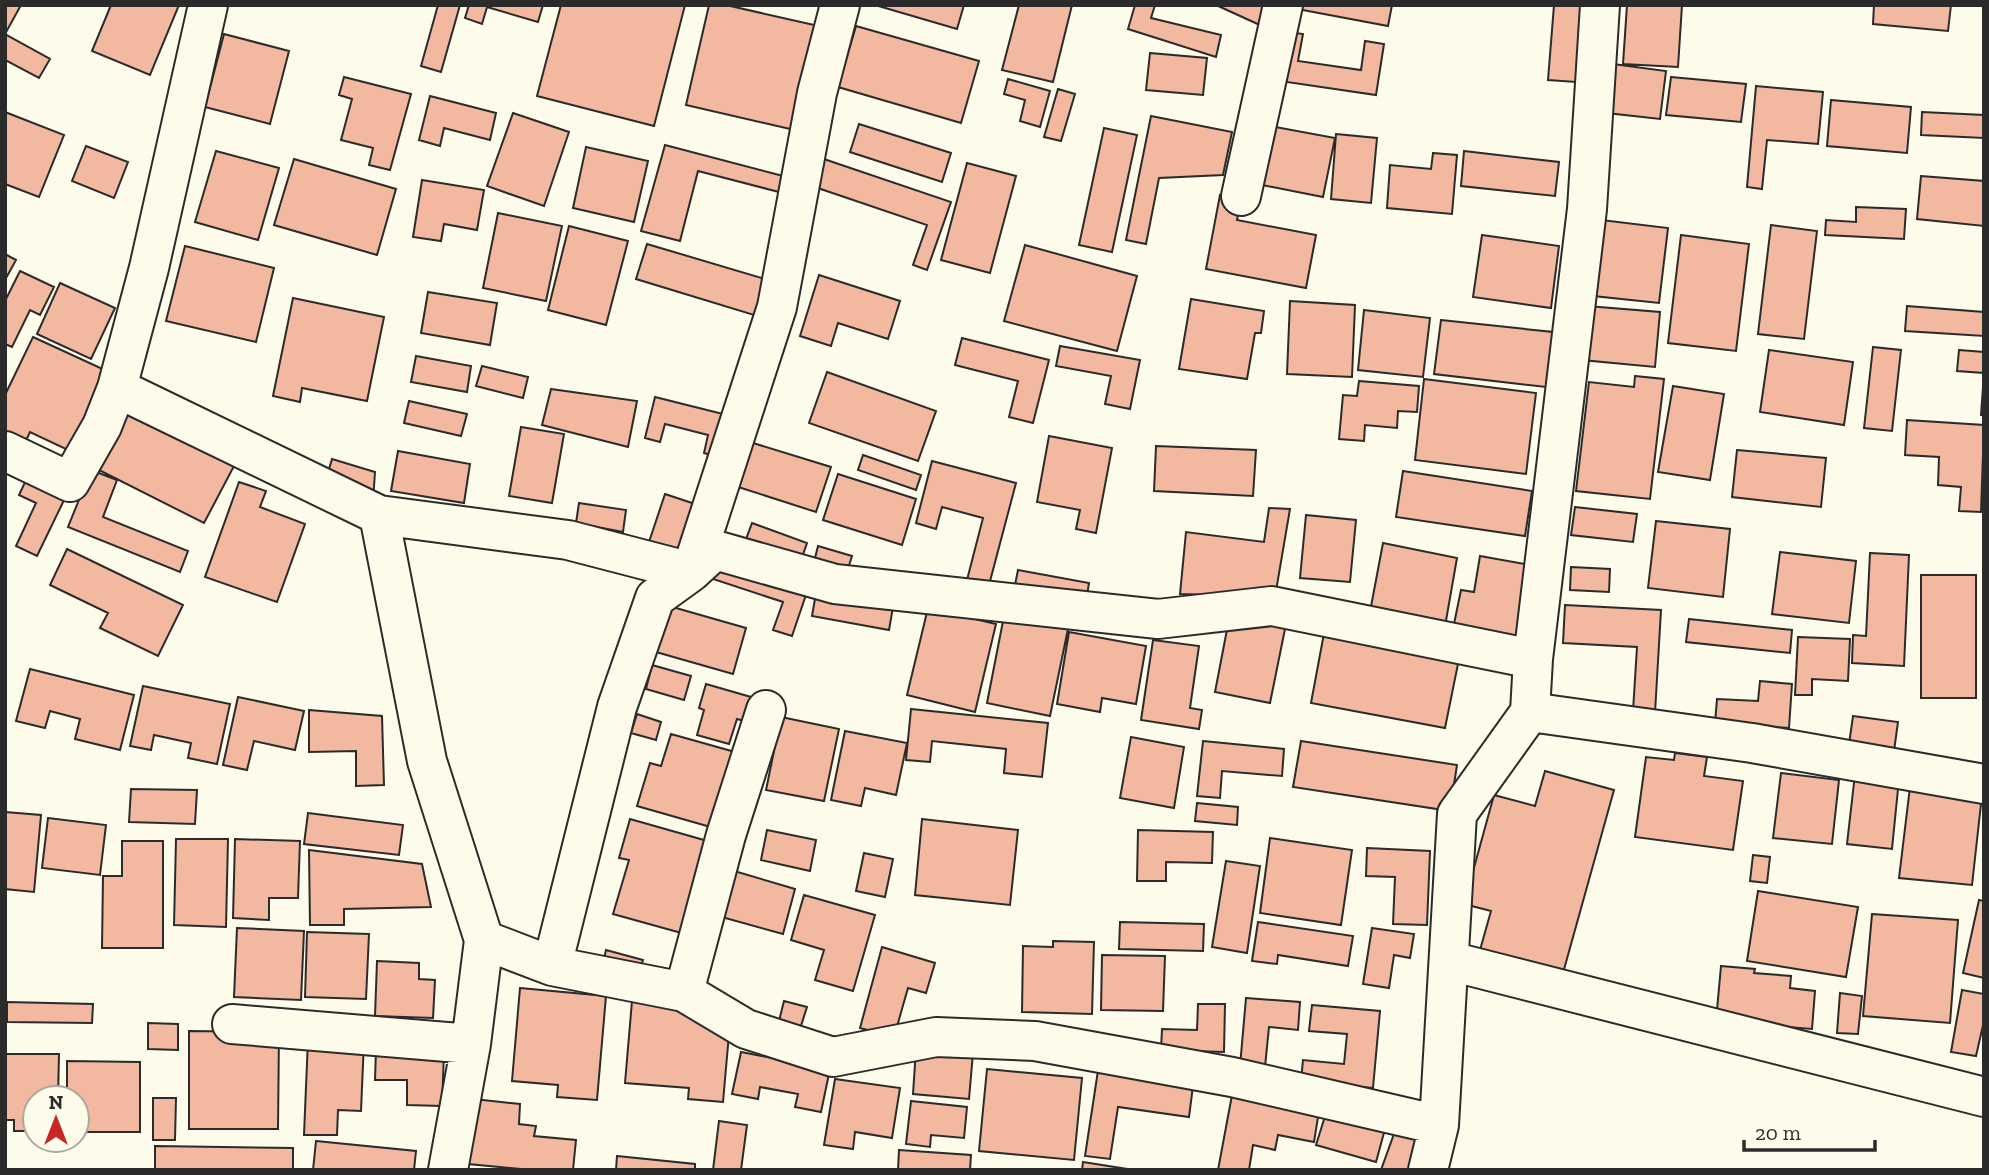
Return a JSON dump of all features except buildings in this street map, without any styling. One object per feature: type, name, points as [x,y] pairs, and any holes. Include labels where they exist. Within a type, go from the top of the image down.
[{"type":"street","points":[[5,451],[70,482],[102,426],[117,387],[149,268],[208,5]]},
{"type":"street","points":[[691,572],[777,307],[817,93],[840,5]]},
{"type":"street","points":[[1241,196],[1283,5]]},
{"type":"street","points":[[1428,1170],[1439,1125],[1458,814],[1530,712],[1532,659],[1587,209],[1600,5]]},
{"type":"street","points":[[117,387],[379,515],[568,540],[691,572]]},
{"type":"street","points":[[379,515],[427,761],[484,940],[471,1044],[448,1170]]},
{"type":"street","points":[[552,966],[617,707],[655,598],[691,572],[715,550],[835,584],[1158,619],[1272,606],[1532,659]]},
{"type":"street","points":[[684,992],[726,835],[766,710]]},
{"type":"street","points":[[1530,712],[1752,743],[1984,784]]},
{"type":"street","points":[[484,940],[552,966],[684,992],[746,1029],[833,1057],[936,1037],[1035,1041],[1232,1077],[1439,1125]]},
{"type":"street","points":[[1450,961],[1984,1097]]},
{"type":"street","points":[[232,1024],[471,1044]]}]
